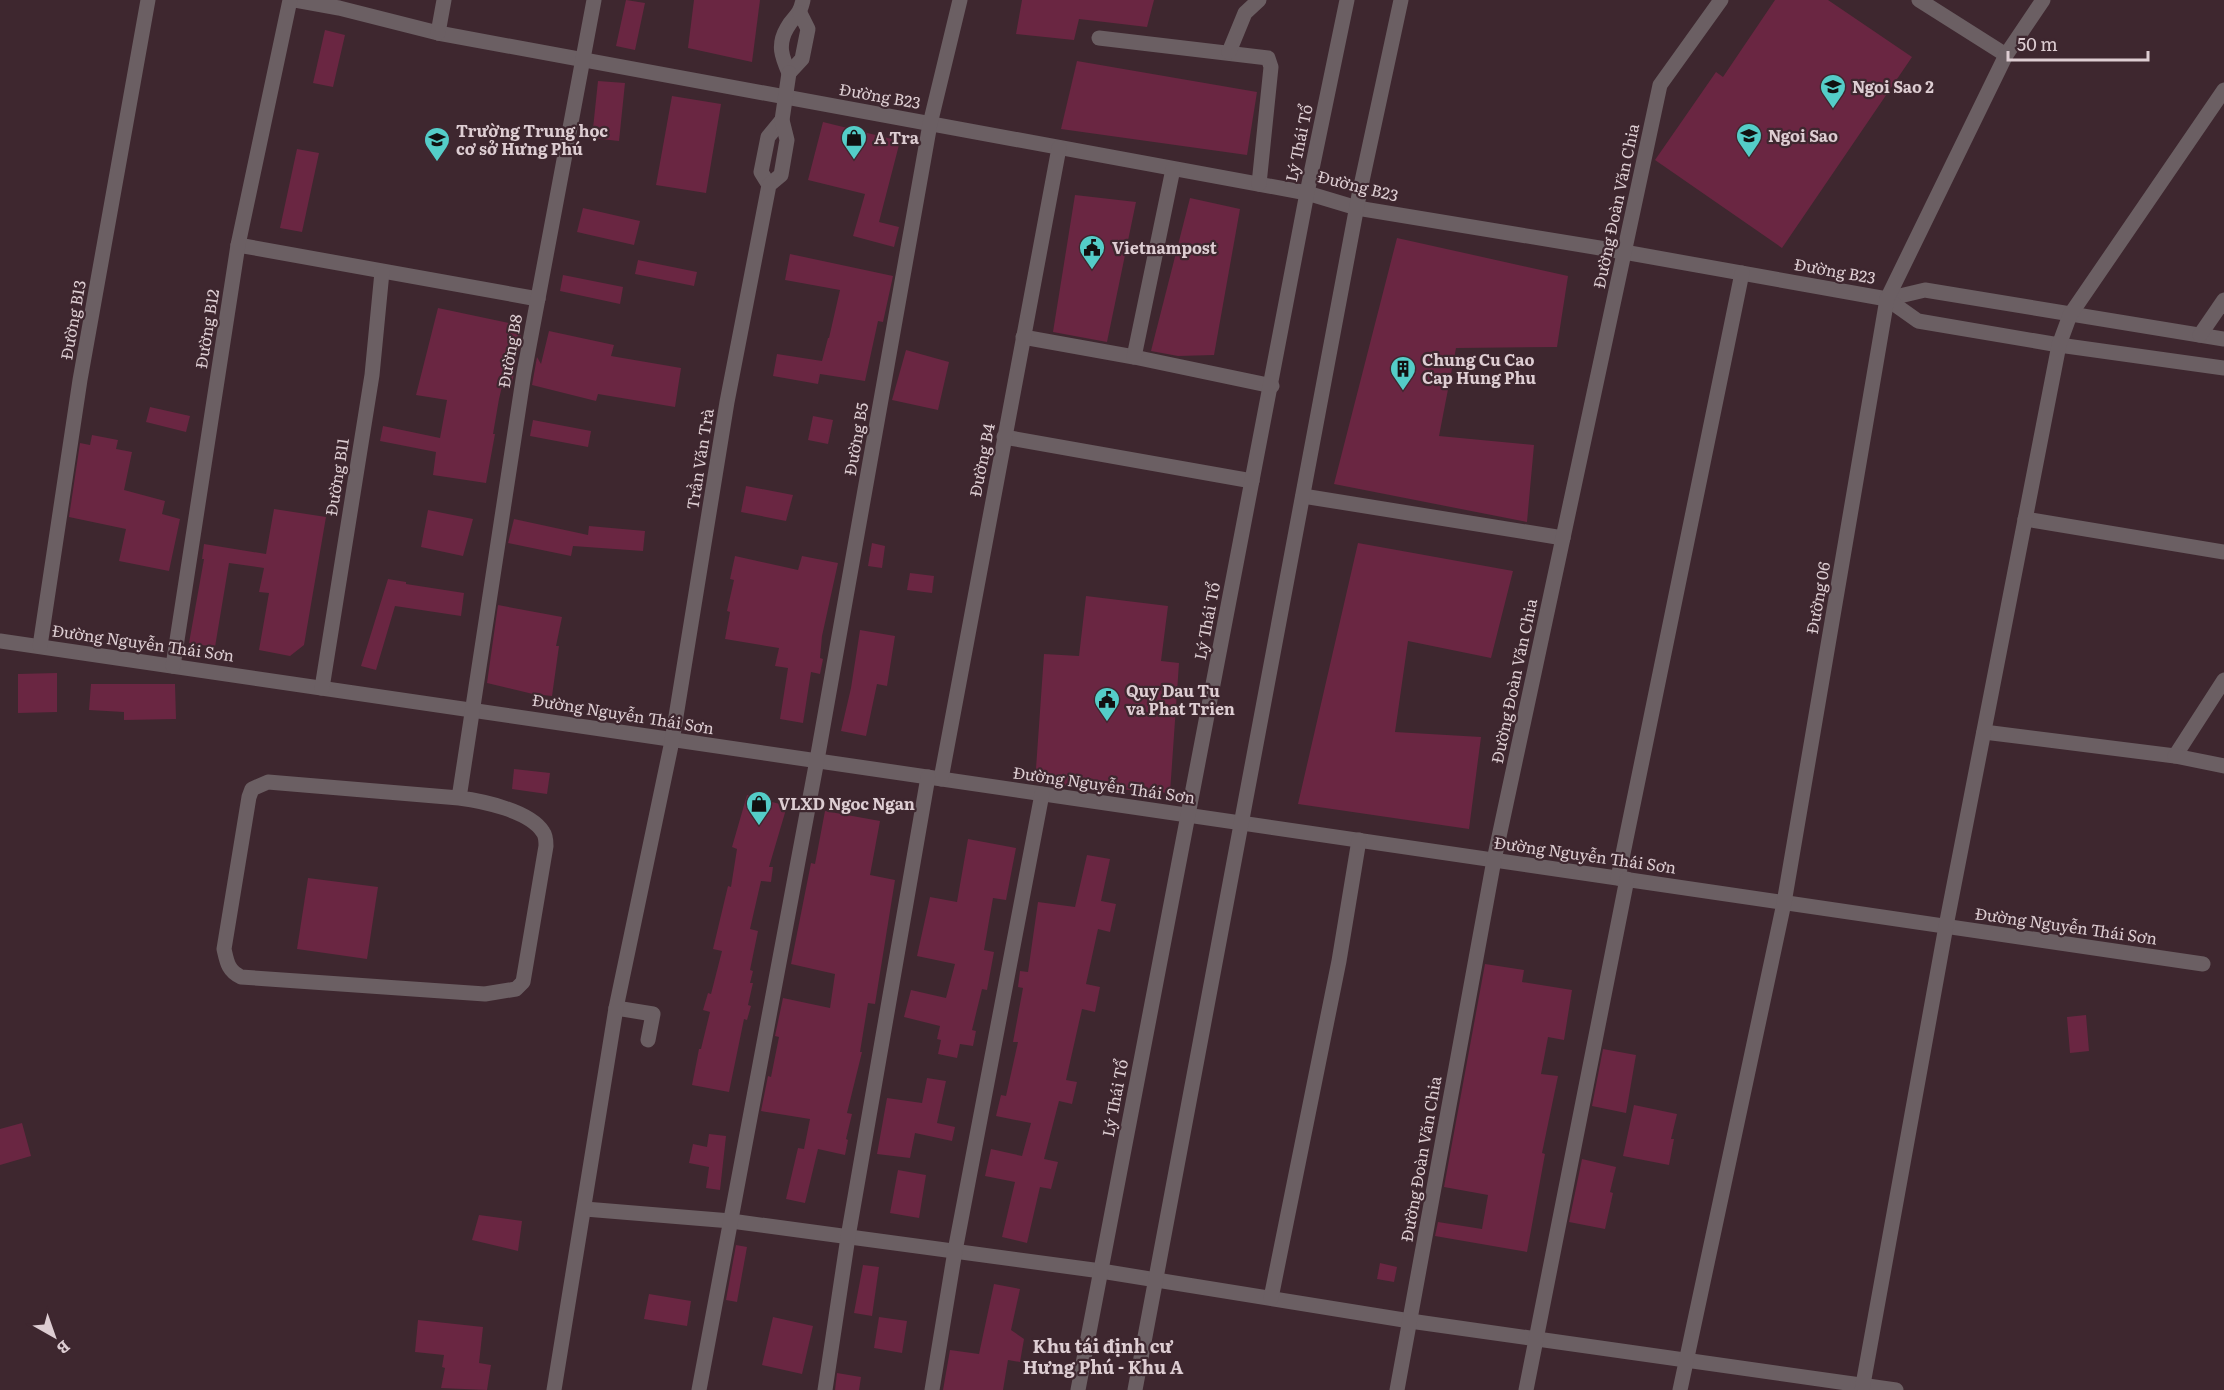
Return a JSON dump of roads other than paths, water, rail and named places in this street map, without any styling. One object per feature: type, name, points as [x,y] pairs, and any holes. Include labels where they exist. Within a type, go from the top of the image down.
[{"type":"street","name":"Đường B13","points":[[40,646],[80,380],[148,0]]},
{"type":"street","name":"Đường B12","points":[[173,666],[238,245],[290,0]]},
{"type":"street","name":"Đường B23","points":[[295,0],[339,8],[438,33],[1307,193],[1357,208],[1624,252],[1887,299]]},
{"type":"street","points":[[438,33],[444,0]]},
{"type":"street","name":"Đường B8","points":[[459,798],[524,373],[594,0]]},
{"type":"street","name":"Đường B5","points":[[699,1390],[817,760],[930,124],[960,0]]},
{"type":"street","points":[[1229,52],[1245,13],[1259,0]]},
{"type":"street","name":"Lý Thái Tổ","points":[[1078,1390],[1187,815],[1272,386],[1307,193],[1347,0]]},
{"type":"street","points":[[1135,1390],[1357,208],[1401,0]]},
{"type":"street","name":"Đường Đoàn Văn Chia","points":[[1397,1390],[1494,860],[1660,85],[1721,0]]},
{"type":"street","points":[[1919,0],[2006,55]]},
{"type":"street","name":"Đường 06","points":[[1680,1390],[1784,903],[1887,299],[2006,55],[2043,0]]},
{"type":"street","points":[[801,7],[808,29],[802,59],[789,73],[780,53],[786,28],[801,7]]},
{"type":"street","points":[[1099,38],[1264,56],[1270,62],[1259,184]]},
{"type":"street","name":"Trần Văn Trà","points":[[554,1390],[616,1008],[672,741],[727,402],[770,185],[781,175],[787,140],[782,120],[789,73]]},
{"type":"street","points":[[1862,1388],[1946,926],[2059,345],[2070,315],[2224,90]]},
{"type":"street","name":"Đường B4","points":[[825,1390],[848,1237],[934,778],[1005,437],[1059,148]]},
{"type":"street","points":[[1134,357],[1173,169]]},
{"type":"street","points":[[238,245],[538,299]]},
{"type":"street","name":"Đường B11","points":[[322,688],[372,375],[382,272]]},
{"type":"street","points":[[1526,1390],[1622,879],[1742,273]]},
{"type":"street","points":[[1887,299],[1925,290],[2224,339]]},
{"type":"street","points":[[1887,299],[1918,321],[2059,345],[2224,368]]},
{"type":"street","points":[[2200,335],[2224,300]]},
{"type":"street","points":[[1023,337],[1134,357],[1272,386]]},
{"type":"street","points":[[1005,437],[1252,481]]},
{"type":"street","points":[[1303,496],[1563,537]]},
{"type":"street","points":[[2025,519],[2224,552]]},
{"type":"street","name":"Đường Nguyễn Thái Sơn","points":[[0,640],[672,741],[817,760],[2203,964]]},
{"type":"street","points":[[2175,756],[2224,680]]},
{"type":"street","points":[[1984,732],[2175,756],[2224,766]]},
{"type":"street","points":[[268,782],[459,798],[519,813],[536,822],[545,834],[546,846],[527,970],[523,982],[516,988],[485,994],[241,977],[233,973],[228,965],[224,949],[252,789],[268,782]]},
{"type":"street","points":[[932,1390],[955,1251],[1042,794]]},
{"type":"street","points":[[1271,1298],[1339,962],[1359,840]]},
{"type":"street","points":[[616,1008],[653,1014],[648,1040]]},
{"type":"street","points":[[585,1209],[731,1221],[1101,1271],[1410,1322],[1686,1360],[1862,1388],[1896,1390]]},
{"type":"place","name":"Ngoi Sao 2","points":[[1833,110]]},
{"type":"place","name":"Ngoi Sao","points":[[1749,159]]},
{"type":"place","name":"A Tra","points":[[854,161]]},
{"type":"place","name":"Trường Trung học cơ sở Hưng Phú","points":[[437,163]]},
{"type":"place","name":"Vietnampost","points":[[1092,271]]},
{"type":"place","name":"Chung Cu Cao Cap Hung Phu","points":[[1403,392]]},
{"type":"place","name":"Quy Dau Tu va Phat Trien","points":[[1107,723]]},
{"type":"place","name":"VLXD Ngoc Ngan","points":[[759,827]]},
{"type":"district","name":"Khu tái định cư Hưng Phú - Khu A","points":[[1103,1357]]}]
